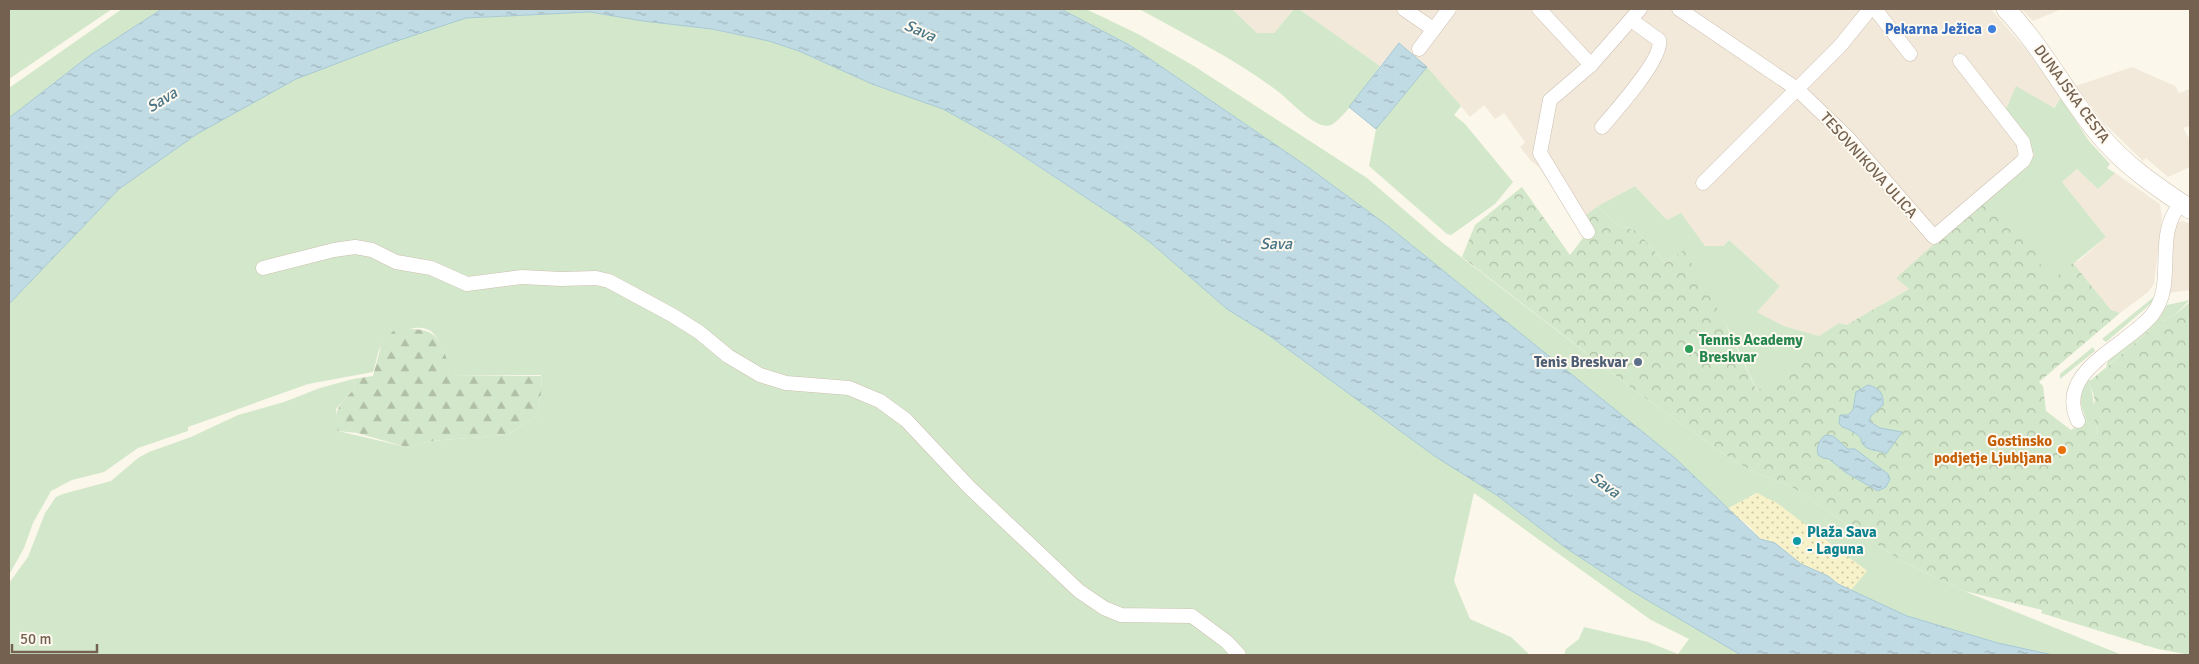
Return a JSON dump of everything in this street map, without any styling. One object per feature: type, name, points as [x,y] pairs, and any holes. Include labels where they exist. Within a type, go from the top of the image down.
[{"type":"main road","name":"DUNAJSKA CESTA","points":[[2006,9],[2035,43],[2080,109],[2108,145],[2146,178],[2186,206]]},
{"type":"street","points":[[1404,9],[1432,29]]},
{"type":"street","points":[[1418,49],[1449,9]]},
{"type":"street","points":[[1539,9],[1591,65]]},
{"type":"street","name":"TESOVNIKOVA ULICA","points":[[1679,9],[1797,89],[1848,138],[1934,237],[2023,161],[2026,155],[2023,142],[1960,61]]},
{"type":"street","points":[[1875,9],[1910,54]]},
{"type":"street","points":[[1703,183],[1840,46],[1864,12]]},
{"type":"street","points":[[1588,232],[1540,152],[1550,100],[1591,65],[1635,14],[1659,40],[1659,53],[1623,104],[1602,127]]},
{"type":"street","points":[[2078,421],[2072,400],[2078,380],[2145,322],[2158,306],[2165,279],[2167,226],[2186,206]]},
{"type":"street","points":[[263,268],[334,250],[355,247],[372,250],[396,262],[431,268],[467,284],[522,276],[561,279],[596,278],[609,281],[672,314],[699,332],[728,356],[760,375],[786,383],[849,388],[880,400],[906,420],[969,487],[1078,591],[1104,608],[1121,615],[1192,616],[1227,642],[1238,655]]},
{"type":"shaded area","points":[[1232,9],[1294,9],[1274,33],[1257,33]]},
{"type":"shaded area","points":[[1299,9],[1991,9],[2026,50],[2061,98],[2053,108],[2004,114],[2035,155],[1897,278],[1909,289],[1847,325],[1839,323],[1819,336],[1784,326],[1756,312],[1780,286],[1729,240],[1723,246],[1705,246],[1681,214],[1667,220],[1635,186],[1599,206],[1575,223],[1539,167],[1531,161],[1520,147],[1525,142],[1504,113],[1495,119],[1484,105],[1470,117],[1427,67],[1399,43],[1380,66]]},
{"type":"shaded area","points":[[2021,9],[2062,9],[2033,21]]},
{"type":"shaded area","points":[[2132,67],[2175,86],[2179,93],[2190,89],[2190,126],[2183,128],[2190,140],[2190,167],[2168,177],[2146,158],[2143,161],[2104,123],[2076,86]]},
{"type":"shaded area","points":[[2077,169],[2098,189],[2115,173],[2160,204],[2162,219],[2154,284],[2148,292],[2120,313],[2111,310],[2073,263],[2080,260],[2106,237],[2062,182]]},
{"type":"shaded area","points":[[2183,221],[2190,224],[2190,290],[2169,293],[2171,236],[2177,222]]},
{"type":"green space","points":[[9,9],[112,9],[9,79]]},
{"type":"green space","points":[[122,9],[162,9],[89,56],[9,118],[9,88]]},
{"type":"green space","points":[[1061,9],[1086,9],[1138,34],[1194,66],[1367,178],[1439,240],[1637,392],[1731,459],[1750,470],[1792,487],[1903,562],[1964,591],[2122,655],[2053,655],[1998,643],[1907,616],[1851,590],[1866,570],[1757,493],[1727,509],[1675,458],[1388,226],[1305,165],[1131,46]]},
{"type":"green space","points":[[1139,9],[1232,9],[1257,33],[1274,33],[1294,9],[1299,9],[1380,66],[1343,115],[1331,125],[1325,126],[1311,120],[1264,81],[1211,48]]},
{"type":"green space","points":[[590,12],[643,21],[712,29],[769,41],[799,51],[872,84],[943,109],[979,128],[1120,220],[1151,243],[1227,309],[1267,334],[1436,457],[1498,496],[1566,548],[1630,590],[1741,655],[1564,655],[1566,649],[1579,639],[1584,627],[1648,642],[1678,654],[1689,639],[1651,620],[1474,493],[1454,581],[1470,619],[1511,637],[1530,655],[9,655],[9,583],[28,557],[45,513],[56,497],[111,481],[138,458],[149,452],[191,437],[238,415],[353,379],[355,388],[336,409],[338,431],[406,447],[431,441],[507,435],[537,416],[542,388],[541,375],[450,375],[437,337],[427,329],[413,328],[406,330],[391,337],[381,346],[373,372],[308,384],[188,427],[188,431],[138,448],[104,472],[72,480],[51,491],[33,523],[24,548],[9,575],[9,304],[119,189],[197,134],[296,79],[388,44],[466,18]]},
{"type":"green space","points":[[1427,67],[1461,106],[1454,115],[1465,124],[1513,182],[1495,204],[1451,235],[1447,234],[1369,166],[1376,129]]},
{"type":"green space","points":[[2016,86],[2054,108],[2061,98],[2089,141],[2110,164],[2107,168],[2115,173],[2098,189],[2077,169],[2062,182],[2106,237],[2052,281],[1989,195],[2035,155],[2004,114]]},
{"type":"green space","points":[[1635,186],[1667,220],[1681,213],[1705,246],[1723,246],[1729,240],[1780,286],[1757,312],[1784,326],[1819,336],[1839,323],[1847,325],[1884,303],[1761,399],[1731,334],[1683,251],[1665,263],[1637,231],[1619,226],[1598,206]]},
{"type":"green space","points":[[1522,187],[1570,255],[1583,238],[1575,223],[1598,206],[1619,226],[1637,231],[1665,263],[1684,250],[1722,317],[1757,391],[1847,325],[1909,289],[1896,278],[1989,195],[2036,249],[2039,256],[2038,261],[2052,280],[2073,263],[2111,310],[2120,313],[2039,382],[2043,386],[2046,411],[2071,430],[2080,425],[2083,413],[2094,433],[2098,434],[2092,409],[2095,401],[2089,383],[2091,380],[2160,322],[2172,317],[2190,302],[2190,655],[2158,649],[2041,613],[2042,610],[1964,591],[1903,562],[1792,487],[1750,470],[1731,459],[1637,392],[1462,257],[1475,225]]},
{"type":"green space","points":[[2155,296],[2153,302],[2106,342],[2102,339]]},
{"type":"green space","points":[[2190,300],[2172,317],[2160,322],[2106,367],[2108,361],[2160,317],[2167,305]]},
{"type":"green space","points":[[405,329],[422,330],[433,334],[437,338],[447,360],[450,375],[541,376],[542,388],[537,416],[507,435],[431,441],[406,447],[357,433],[338,431],[336,423],[337,412],[355,388],[353,379],[373,376],[381,346],[393,331]]},
{"type":"green space","points":[[2093,347],[2095,351],[2060,379],[2060,374]]},
{"type":"green space","points":[[2086,380],[2091,380],[2089,383],[2093,396],[2098,434],[2094,433],[2082,407],[2082,387]]},
{"type":"sand","name":"Plaža Sava - Laguna","points":[[1757,493],[1777,503],[1867,571],[1851,590],[1838,584],[1828,576],[1801,564],[1775,543],[1760,539],[1749,526],[1727,509]]},
{"type":"water","name":"Sava","points":[[162,9],[1061,9],[1131,46],[1305,165],[1388,226],[1675,458],[1760,539],[1775,543],[1801,564],[1828,576],[1838,584],[1907,616],[1998,643],[2053,655],[1741,655],[1630,590],[1566,548],[1498,496],[1436,457],[1267,334],[1227,309],[1151,243],[1120,220],[997,139],[943,109],[872,84],[799,51],[769,41],[712,29],[643,21],[590,12],[466,18],[388,44],[296,79],[197,134],[119,189],[9,304],[9,118],[89,56]]},
{"type":"water","points":[[1399,43],[1427,67],[1376,129],[1349,107]]},
{"type":"water","points":[[1868,385],[1878,390],[1882,395],[1883,401],[1883,405],[1871,416],[1869,421],[1880,428],[1902,432],[1886,454],[1865,447],[1858,435],[1842,427],[1839,423],[1840,415],[1848,415],[1853,410],[1856,392]]},
{"type":"water","points":[[1825,435],[1833,436],[1848,449],[1855,449],[1888,474],[1890,479],[1886,487],[1878,491],[1845,472],[1829,459],[1818,455],[1818,444]]},
{"type":"place","name":"Pekarna Ježica","points":[[1992,29]]},
{"type":"place","name":"Tennis Academy Breskvar","points":[[1689,349]]},
{"type":"place","name":"Tenis Breskvar","points":[[1638,362]]},
{"type":"place","name":"Gostinsko podjetje Ljubljana","points":[[2062,450]]},
{"type":"place","name":"Plaža Sava - Laguna","points":[[1797,541]]}]
